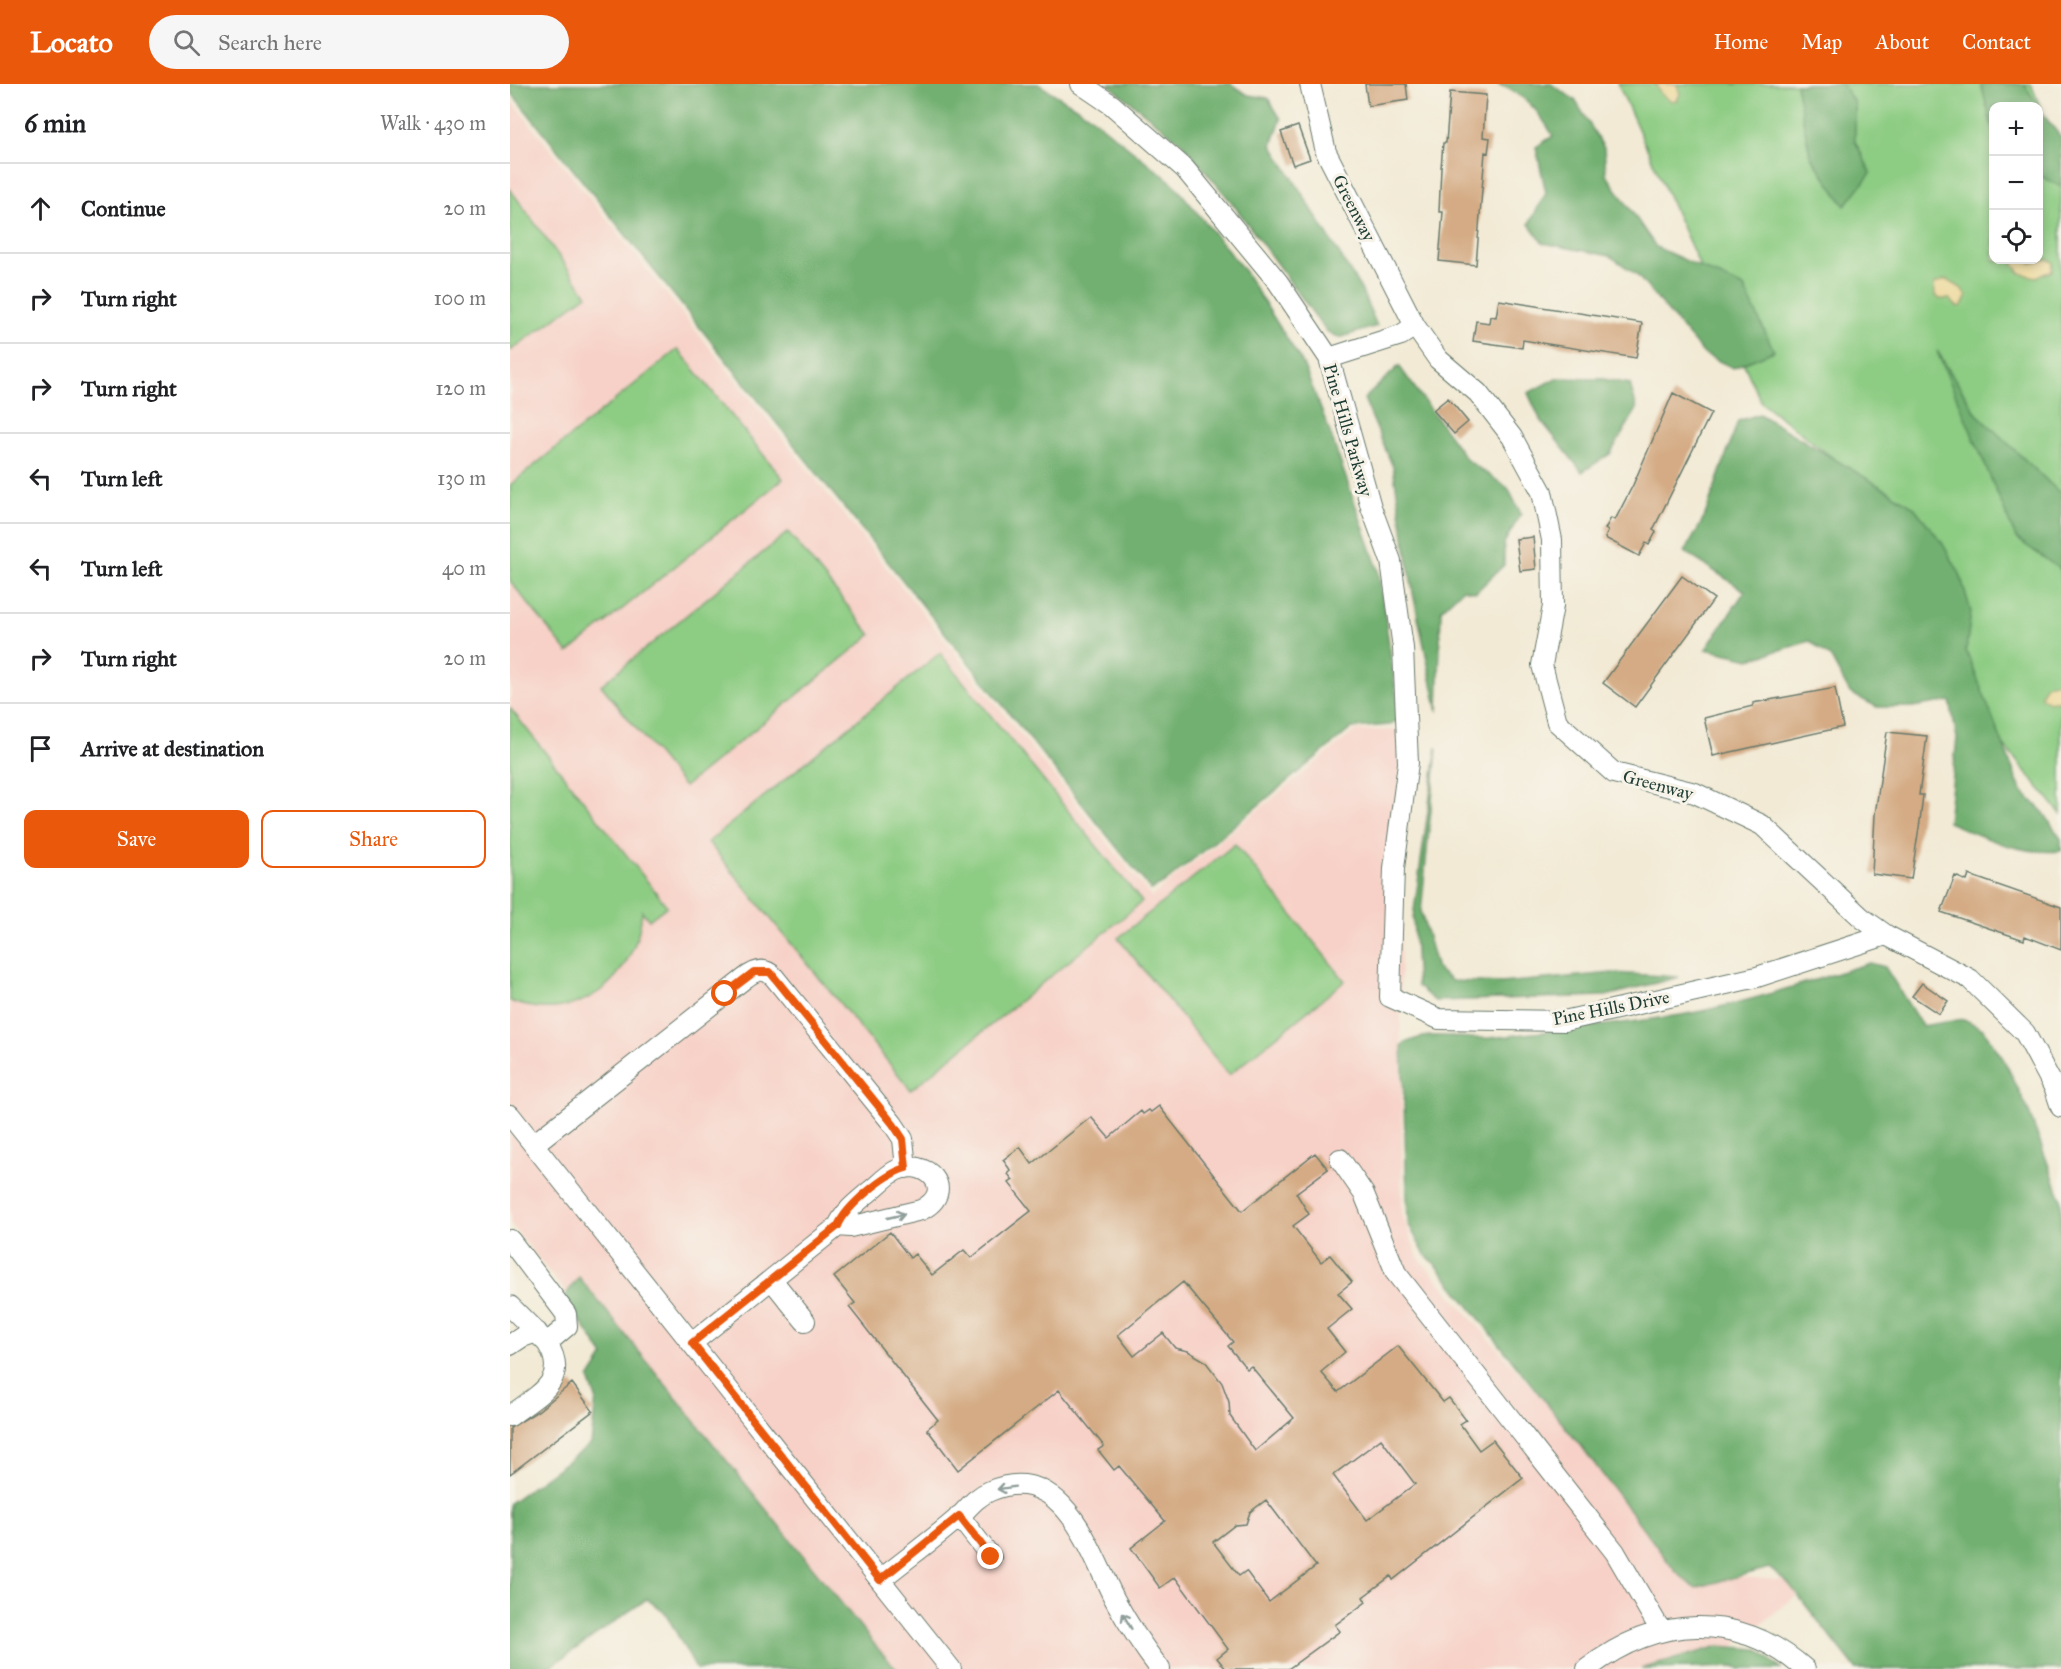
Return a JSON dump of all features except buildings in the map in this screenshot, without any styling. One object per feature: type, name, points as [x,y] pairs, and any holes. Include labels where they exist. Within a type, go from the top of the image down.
[{"type":"street","name":"Pine Hills Parkway","points":[[1081,84],[1112,105],[1185,169],[1278,282],[1329,358],[1371,507],[1390,561],[1403,648],[1408,763],[1394,868]]},
{"type":"street","name":"Greenway","points":[[1310,84],[1326,152],[1415,326],[1438,359],[1478,393],[1505,428],[1542,492],[1552,540],[1553,606],[1542,665],[1557,722],[1614,773],[1695,793],[1762,825],[1856,913],[1886,935],[1970,979],[2025,1033],[2055,1089],[2061,1107]]},
{"type":"street","points":[[1329,358],[1401,335],[1415,326]]},
{"type":"street","name":"Pine Hills Drive","points":[[1394,868],[1390,997],[1439,1019],[1564,1021],[1757,977],[1886,935]]},
{"type":"street","points":[[534,1144],[754,972],[770,972],[893,1124],[903,1139],[906,1168]]},
{"type":"street","points":[[510,1115],[951,1669]]},
{"type":"street","points":[[1340,1159],[1364,1194],[1396,1273],[1615,1552],[1661,1631]]},
{"type":"street","points":[[692,1343],[838,1226],[843,1214],[895,1171],[906,1168],[923,1169],[933,1175],[938,1185],[938,1194],[930,1205],[921,1210],[850,1227],[838,1226]]},
{"type":"street","points":[[510,1240],[554,1296],[568,1320],[567,1326],[542,1338],[522,1337],[510,1345]]},
{"type":"street","points":[[772,1280],[805,1321]]},
{"type":"street","points":[[510,1306],[542,1338],[556,1362],[555,1377],[550,1385],[510,1416]]},
{"type":"street","points":[[880,1580],[959,1516],[974,1500],[1006,1487],[1021,1486],[1036,1489],[1058,1500],[1072,1514],[1115,1600],[1134,1633],[1161,1669]]},
{"type":"street","points":[[959,1516],[991,1557]]},
{"type":"street","points":[[1587,1669],[1626,1643],[1661,1631],[1695,1628],[1734,1629],[1773,1646],[1805,1669]]},
{"type":"shaded area","points":[[510,99],[1151,897],[1355,731],[1399,730],[1402,1214],[1418,1257],[1693,1573],[1812,1583],[1705,1669],[866,1669],[510,1223]]},
{"type":"green space","points":[[510,84],[1038,84],[1086,113],[1174,184],[1243,269],[1302,362],[1327,424],[1378,569],[1400,719],[1390,725],[1352,728],[1164,883],[1151,890],[510,91]]},
{"type":"green space","points":[[1108,84],[1231,84],[1248,95],[1268,98],[1281,119],[1272,145],[1361,289],[1377,326],[1339,338],[1326,331],[1233,204],[1183,144]]},
{"type":"green space","points":[[1497,84],[1551,84],[1575,100],[1604,148],[1606,174],[1656,247],[1744,287],[1774,351],[1733,368],[1704,354],[1637,275],[1610,256],[1543,243],[1529,224],[1546,193],[1536,147],[1553,136],[1530,104],[1515,92]]},
{"type":"green space","points":[[1618,84],[2031,84],[2038,102],[1989,102],[1989,264],[2043,264],[2043,113],[2061,157],[2061,814],[1975,711],[1902,512],[1761,402]]},
{"type":"green space","points":[[1796,84],[1842,84],[1855,104],[1855,141],[1871,173],[1845,206],[1810,155]]},
{"type":"green space","points":[[1981,84],[2024,84],[2035,102],[1989,102],[1989,115]]},
{"type":"green space","points":[[2043,114],[2061,137],[2061,187],[2043,177]]},
{"type":"green space","points":[[510,189],[587,295],[510,351]]},
{"type":"green space","points":[[678,349],[783,479],[568,653],[510,581],[510,485]]},
{"type":"green space","points":[[1937,351],[1977,414],[2061,494],[2061,570],[2016,538]]},
{"type":"green space","points":[[1399,366],[1467,460],[1508,488],[1521,514],[1504,543],[1504,565],[1476,592],[1463,589],[1441,610],[1438,712],[1413,593],[1393,467],[1364,399]]},
{"type":"green space","points":[[1556,378],[1603,379],[1630,384],[1637,409],[1610,454],[1582,472],[1540,419],[1528,393]]},
{"type":"green space","points":[[1759,414],[1913,506],[1941,541],[1960,574],[1971,612],[1966,650],[2021,790],[2044,813],[2061,839],[2061,851],[2046,852],[2017,848],[1948,822],[1957,738],[1950,701],[1912,707],[1877,707],[1850,693],[1831,658],[1810,641],[1750,659],[1706,649],[1745,591],[1685,552],[1704,518],[1738,421]]},
{"type":"green space","points":[[788,532],[871,635],[684,787],[601,685]]},
{"type":"green space","points":[[940,653],[1142,902],[911,1090],[708,842]]},
{"type":"green space","points":[[510,708],[667,906],[649,920],[642,911],[638,935],[629,957],[616,976],[600,991],[580,1002],[559,1007],[535,1007],[510,1001]]},
{"type":"green space","points":[[1437,747],[1421,912],[1437,969],[1452,981],[1501,983],[1613,973],[1679,977],[1606,996],[1435,1001],[1417,986],[1413,918]]},
{"type":"green space","points":[[1235,844],[1345,981],[1229,1075],[1118,938]]},
{"type":"green space","points":[[1870,963],[1885,967],[1922,1026],[1964,1019],[1983,1029],[2004,1060],[2027,1107],[2061,1199],[2061,1669],[1856,1669],[1789,1584],[1769,1568],[1695,1588],[1675,1571],[1594,1463],[1438,1267],[1424,1253],[1408,1223],[1402,1045],[1424,1037],[1490,1038],[1610,1025],[1704,1011],[1752,999]]},
{"type":"green space","points":[[579,1277],[880,1651],[897,1669],[696,1669],[666,1614],[647,1599],[547,1669],[510,1669],[510,1503],[591,1444],[596,1398],[589,1379],[604,1356],[564,1297]]},
{"type":"green space","points":[[1719,1646],[1757,1649],[1781,1669],[1739,1669],[1737,1667],[1641,1669]]},
{"type":"sand","points":[[1655,84],[1677,84],[1680,94],[1677,100],[1671,101],[1661,94]]},
{"type":"sand","points":[[2048,259],[2053,262],[2052,271],[2036,277],[2020,273],[2013,264],[2043,264],[2043,260]]},
{"type":"sand","points":[[1946,279],[1961,288],[1967,296],[1961,307],[1956,306],[1950,299],[1940,299],[1935,295],[1934,284]]},
{"type":"sand","points":[[2061,683],[2061,701],[2049,702],[2041,697],[2046,686]]},
{"type":"route","points":[[725,994],[754,972],[762,970],[770,972],[893,1124],[903,1139],[906,1168],[895,1171],[843,1214],[838,1226],[692,1343],[880,1580],[959,1516],[991,1557]]}]
